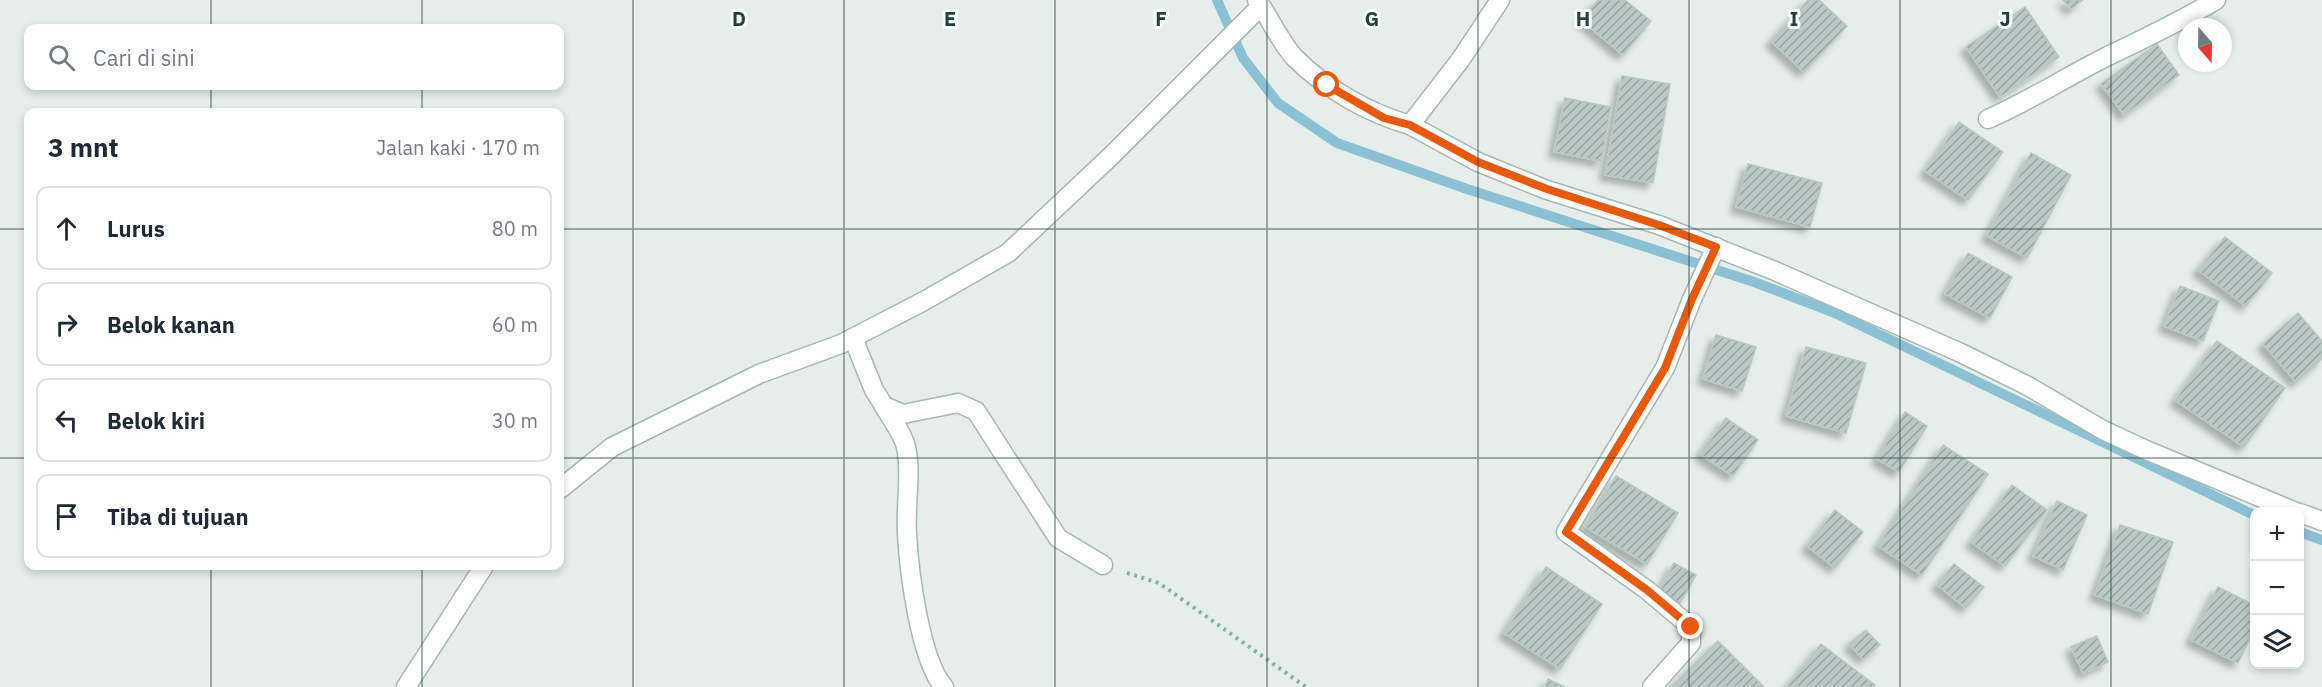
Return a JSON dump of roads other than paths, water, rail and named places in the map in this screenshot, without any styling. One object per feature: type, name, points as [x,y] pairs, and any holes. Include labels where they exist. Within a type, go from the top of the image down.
[{"type":"street","points":[[1410,125],[1461,59],[1500,0]]},
{"type":"street","points":[[1988,119],[2019,106],[2105,58],[2158,34],[2216,0]]},
{"type":"street","points":[[564,486],[612,447],[682,410],[759,374],[853,338],[1008,253],[1111,156],[1259,3],[1294,57],[1327,85],[1384,118],[1410,125],[1478,162],[1547,189],[1659,225],[1713,252],[1961,353],[2026,385],[2103,430],[2286,507]]},
{"type":"street","points":[[1653,687],[1691,643],[1691,627],[1647,590],[1566,532],[1665,368],[1713,252]]},
{"type":"street","points":[[853,338],[874,390],[906,446],[907,534],[913,585],[934,676],[944,687]]},
{"type":"street","points":[[884,406],[903,414],[958,403],[976,411],[1058,538],[1103,566]]},
{"type":"street","points":[[2304,514],[2322,521]]},
{"type":"street","points":[[406,687],[481,570]]},
{"type":"waterway","points":[[1217,0],[1243,58],[1278,103],[1337,143],[1467,189],[1754,282],[1835,313],[2250,513]]},
{"type":"waterway","points":[[2304,533],[2322,540]]}]
